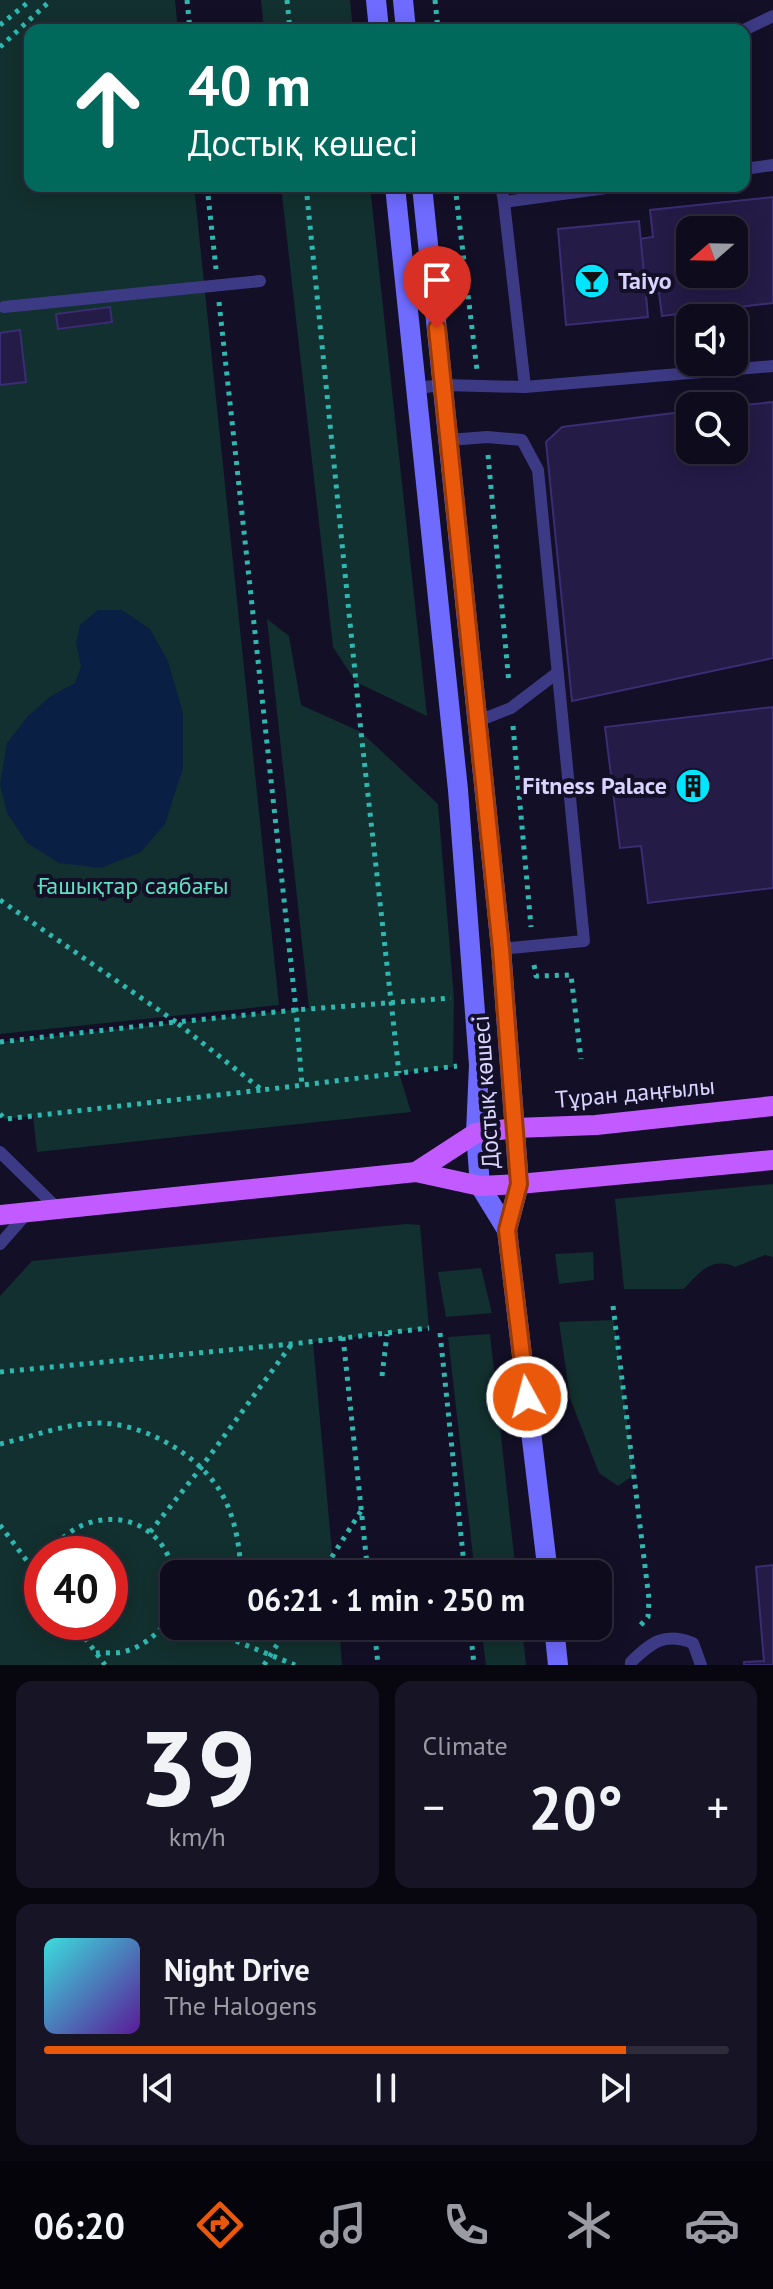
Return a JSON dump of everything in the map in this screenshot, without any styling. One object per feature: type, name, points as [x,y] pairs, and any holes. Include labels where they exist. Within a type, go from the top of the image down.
[{"type":"main road","name":"Тұран даңғылы","points":[[416,1172],[476,1133],[596,1125],[773,1106]]},
{"type":"main road","name":"Тұран даңғылы","points":[[29,1211],[416,1172],[480,1186],[773,1160]]},
{"type":"main road","points":[[0,1215],[29,1211]]},
{"type":"street","points":[[376,0],[378,24]]},
{"type":"street","points":[[403,0],[405,24]]},
{"type":"street","name":"Достық көшесі","points":[[396,192],[458,790],[479,1065],[476,1133],[480,1186],[507,1230]]},
{"type":"street","name":"Достық көшесі","points":[[423,192],[501,949],[519,1184],[507,1230]]},
{"type":"street","points":[[507,1230],[546,1560]]},
{"type":"street","points":[[555,1640],[558,1665]]},
{"type":"lane","points":[[750,27],[773,16]]},
{"type":"lane","points":[[750,168],[773,165]]},
{"type":"lane","points":[[502,192],[525,387]]},
{"type":"lane","points":[[504,202],[577,192]]},
{"type":"lane","points":[[4,307],[260,281]]},
{"type":"lane","points":[[416,388],[443,385],[525,387],[773,366]]},
{"type":"lane","points":[[449,440],[487,437],[522,440],[538,470],[584,941],[501,949]]},
{"type":"lane","points":[[478,721],[511,708],[557,673]]},
{"type":"lane","points":[[0,1152],[58,1209]]},
{"type":"lane","points":[[0,1244],[29,1211]]},
{"type":"lane","points":[[631,1665],[650,1643],[675,1637],[693,1643],[701,1665]]},
{"type":"path","points":[[0,25],[31,0]]},
{"type":"path","points":[[25,24],[51,0]]},
{"type":"path","points":[[187,0],[189,24]]},
{"type":"path","points":[[287,0],[289,24]]},
{"type":"path","points":[[435,0],[437,24]]},
{"type":"path","points":[[0,47],[24,25]]},
{"type":"path","points":[[208,192],[302,1086]]},
{"type":"path","points":[[307,192],[399,1073]]},
{"type":"path","points":[[456,192],[479,387]]},
{"type":"path","points":[[487,437],[536,976],[571,975],[581,1059]]},
{"type":"path","points":[[0,900],[176,1022],[262,1090]]},
{"type":"path","points":[[0,1042],[296,1010],[454,998]]},
{"type":"path","points":[[0,1114],[5,1119],[461,1066]]},
{"type":"path","points":[[613,1306],[649,1599],[648,1617],[629,1635]]},
{"type":"path","points":[[0,1372],[429,1328]]},
{"type":"path","points":[[440,1333],[464,1560]]},
{"type":"path","points":[[382,1376],[387,1334]]},
{"type":"path","points":[[343,1337],[367,1560]]},
{"type":"path","points":[[150,1532],[291,1344]]},
{"type":"path","points":[[0,1444],[73,1425],[97,1423],[126,1426],[149,1434],[172,1446],[220,1491],[231,1514],[240,1560]]},
{"type":"path","points":[[330,1560],[362,1510]]},
{"type":"path","points":[[66,1536],[76,1527],[98,1520],[138,1525],[150,1532],[170,1560]]},
{"type":"path","points":[[0,1525],[24,1557]]},
{"type":"path","points":[[96,1653],[122,1652],[149,1640],[160,1629]]},
{"type":"path","points":[[86,1640],[105,1665]]},
{"type":"path","points":[[234,1640],[295,1665]]},
{"type":"path","points":[[264,1665],[280,1640]]},
{"type":"path","points":[[375,1640],[378,1665]]},
{"type":"path","points":[[471,1640],[474,1665]]},
{"type":"green space","name":"Ғашықтар саябағы","points":[[0,0],[175,0],[177,24],[24,24],[24,192],[195,192],[279,1005],[0,1034]]},
{"type":"green space","points":[[261,0],[350,0],[352,24],[263,24]]},
{"type":"green space","points":[[282,192],[371,192],[427,716],[356,682],[333,647]]},
{"type":"green space","points":[[267,619],[289,636],[301,705],[361,732],[438,804],[454,998],[453,1067],[399,1073],[411,1112],[37,1152],[33,1116],[5,1119],[0,1114],[0,1042],[309,1008]]},
{"type":"green space","points":[[773,1184],[773,1257],[765,1255],[735,1267],[712,1265],[684,1289],[624,1289],[615,1199]]},
{"type":"green space","points":[[420,1225],[429,1328],[313,1342],[333,1560],[160,1560],[160,1640],[340,1640],[342,1665],[0,1665],[0,1296],[32,1261]]},
{"type":"green space","points":[[593,1252],[594,1280],[559,1284],[555,1254]]},
{"type":"green space","points":[[481,1268],[492,1313],[446,1317],[438,1272]]},
{"type":"green space","points":[[614,1320],[634,1475],[618,1486],[599,1473],[570,1398],[559,1322]]},
{"type":"green space","points":[[490,1334],[514,1560],[473,1560],[448,1337]]},
{"type":"green space","points":[[483,1640],[523,1640],[526,1665],[486,1665]]},
{"type":"water","points":[[98,610],[122,610],[150,629],[168,661],[183,713],[183,768],[165,824],[141,852],[101,868],[59,863],[27,843],[7,813],[0,784],[7,743],[28,716],[51,696],[75,683],[81,667],[76,643],[80,625]]},
{"type":"building","points":[[773,197],[773,303],[748,306],[676,304],[676,314],[662,316],[659,293],[646,294],[639,239],[653,237],[650,210]]},
{"type":"building","points":[[639,221],[648,317],[566,325],[558,229]]},
{"type":"building","points":[[110,307],[112,322],[58,329],[56,314]]},
{"type":"building","points":[[20,330],[26,382],[0,385],[0,333]]},
{"type":"building","points":[[773,402],[773,658],[572,701],[546,442],[562,427],[676,413],[676,464],[748,464],[748,405]]},
{"type":"building","name":"Fitness Palace","points":[[773,707],[773,888],[648,903],[641,846],[620,848],[605,727]]},
{"type":"building","points":[[773,1565],[773,1665],[744,1665],[744,1662],[764,1661],[756,1567]]},
{"type":"place","name":"Taiyo","points":[[592,281]]},
{"type":"place","name":"Fitness Palace","points":[[693,786]]},
{"type":"route","points":[[437,328],[511,1064],[519,1184],[507,1230],[527,1397]]}]
